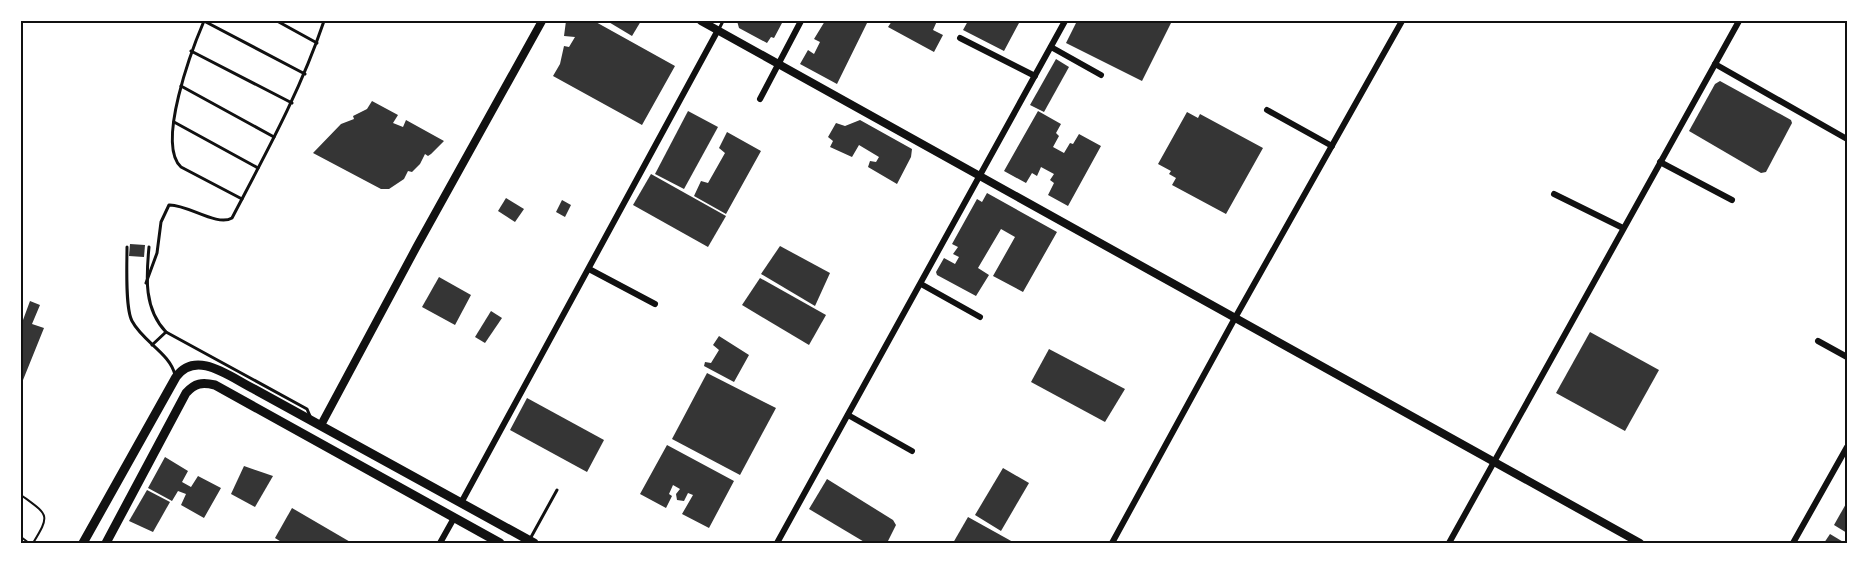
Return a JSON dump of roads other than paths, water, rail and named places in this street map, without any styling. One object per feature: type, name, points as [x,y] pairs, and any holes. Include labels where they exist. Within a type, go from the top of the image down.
[{"type":"main road","points":[[83,543],[176,377],[187,366],[193,364],[207,366],[316,423],[532,542]]},
{"type":"main road","points":[[106,543],[186,393],[193,385],[203,382],[215,385],[500,543]]},
{"type":"street","points":[[316,423],[543,21]]},
{"type":"street","points":[[701,21],[1640,543]]},
{"type":"street","points":[[760,99],[801,21]]},
{"type":"street","points":[[777,543],[1065,21]]},
{"type":"street","points":[[1112,543],[1402,21]]},
{"type":"street","points":[[1449,543],[1739,21]]},
{"type":"street","points":[[461,503],[718,30]]},
{"type":"street","points":[[960,38],[1035,76]]},
{"type":"street","points":[[1051,47],[1101,75]]},
{"type":"street","points":[[1715,64],[1847,139]]},
{"type":"street","points":[[1267,110],[1332,146]]},
{"type":"street","points":[[1660,162],[1732,200]]},
{"type":"street","points":[[1554,194],[1623,228]]},
{"type":"street","points":[[589,269],[655,303]]},
{"type":"street","points":[[921,284],[980,317]]},
{"type":"street","points":[[1818,341],[1847,357]]},
{"type":"street","points":[[848,415],[912,451]]},
{"type":"street","points":[[1793,543],[1847,447]]},
{"type":"street","points":[[440,543],[454,518]]},
{"type":"lane","points":[[242,199],[181,167],[175,161],[174,122],[181,86],[191,51],[204,21],[305,74]]},
{"type":"lane","points":[[277,21],[317,42]]},
{"type":"lane","points":[[147,283],[156,253],[161,222],[169,205],[177,204],[220,220],[232,219],[292,103],[324,21]]},
{"type":"lane","points":[[718,30],[723,21]]},
{"type":"lane","points":[[191,51],[292,103]]},
{"type":"lane","points":[[181,86],[274,137]]},
{"type":"lane","points":[[174,122],[258,168]]},
{"type":"lane","points":[[126,247],[131,319],[141,334],[173,365],[176,377]]},
{"type":"lane","points":[[149,248],[147,283],[150,308],[157,323],[166,333],[307,409],[316,423]]},
{"type":"lane","points":[[152,345],[166,333]]},
{"type":"lane","points":[[532,542],[557,490]]}]
